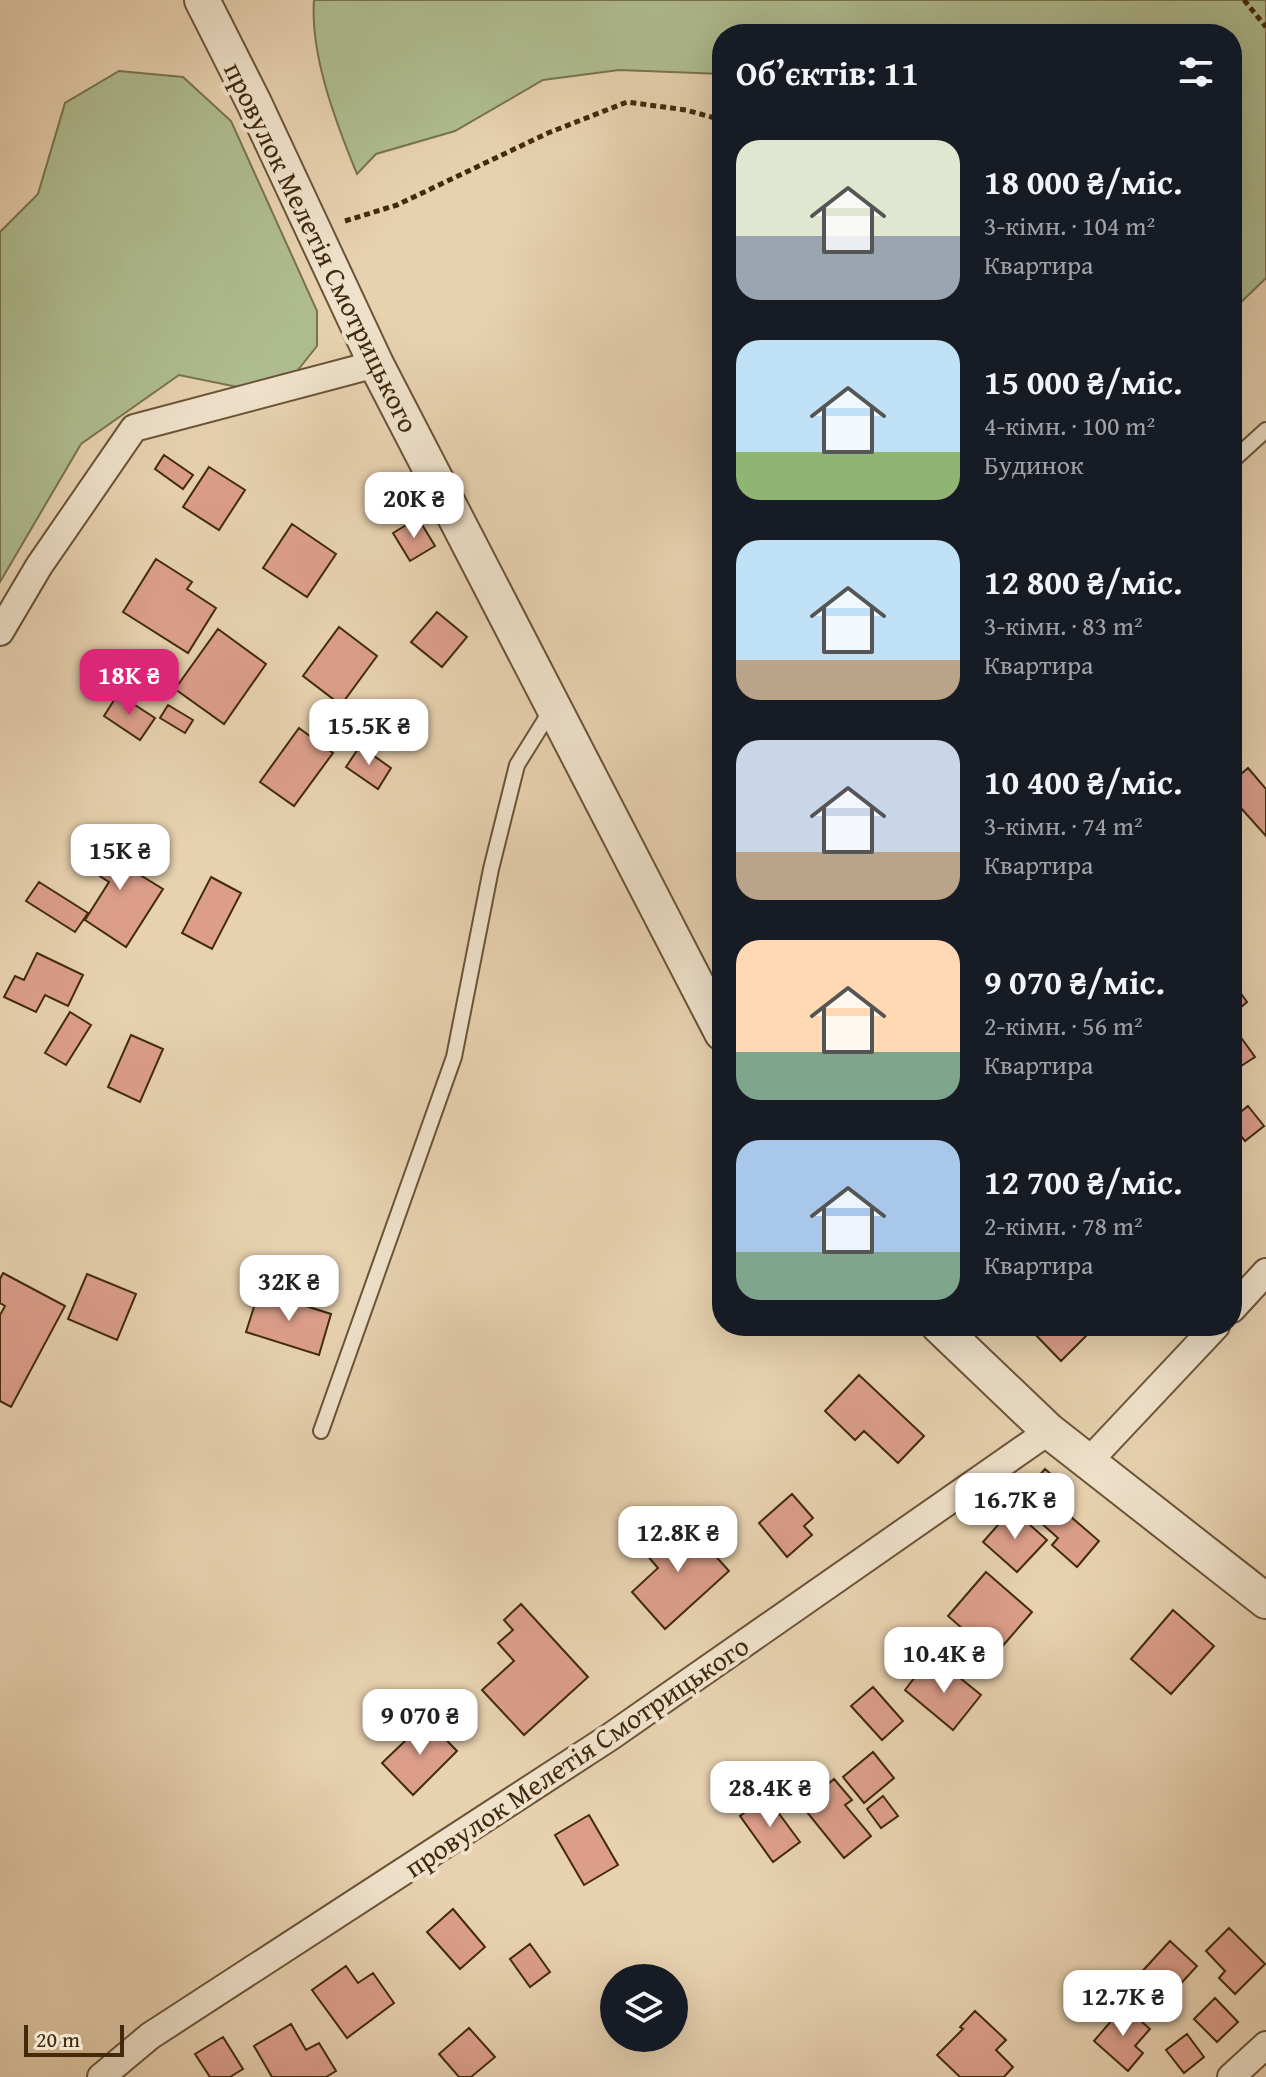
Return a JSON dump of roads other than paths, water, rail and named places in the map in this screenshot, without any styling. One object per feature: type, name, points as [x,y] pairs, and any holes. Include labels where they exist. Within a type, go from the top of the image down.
[{"type":"street","name":"провулок Мелетія Смотрицького","points":[[202,0],[254,103],[376,364],[712,1014]]},
{"type":"street","points":[[0,632],[39,566],[134,428],[376,364]]},
{"type":"street","points":[[1242,1298],[1266,1272]]},
{"type":"street","points":[[949,1336],[1049,1431],[1266,1601]]},
{"type":"street","points":[[1088,1462],[1207,1336]]},
{"type":"street","name":"провулок Мелетія Смотрицького","points":[[101,2077],[150,2036],[610,1737],[1049,1431]]},
{"type":"street","points":[[1231,2077],[1266,2045]]},
{"type":"lane","points":[[1242,452],[1266,430]]},
{"type":"lane","points":[[321,1431],[454,1057],[491,869],[517,765],[553,706]]}]
